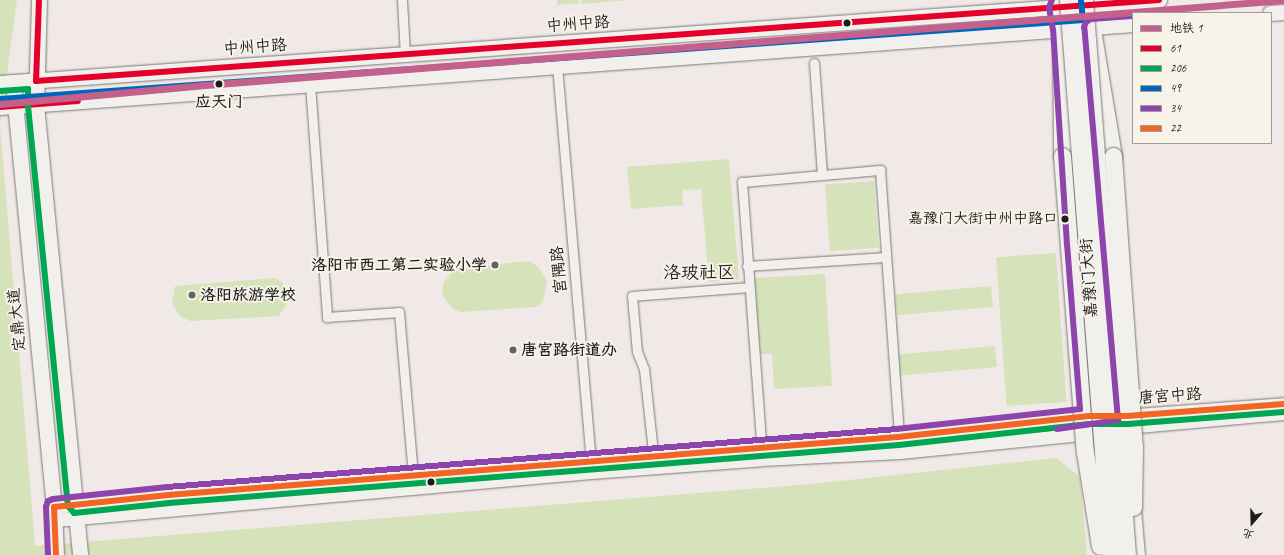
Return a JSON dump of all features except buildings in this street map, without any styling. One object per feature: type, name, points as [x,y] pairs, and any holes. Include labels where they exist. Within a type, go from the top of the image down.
[{"type":"highway","name":"嘉豫门大街","points":[[1061,2],[1111,555]]},
{"type":"highway","name":"嘉豫门大街","points":[[1087,2],[1127,555]]},
{"type":"highway","points":[[1092,27],[1113,156],[1134,446],[1132,555]]},
{"type":"highway","points":[[1061,29],[1062,156],[1085,452],[1101,555]]},
{"type":"main road","points":[[39,0],[36,104],[77,511],[80,555]]},
{"type":"main road","name":"中州中路","points":[[6,82],[404,55],[1061,2],[1159,0]]},
{"type":"main road","points":[[1061,2],[1061,29],[1074,244],[1101,555]]},
{"type":"main road","points":[[1087,2],[1092,27],[1138,555]]},
{"type":"main road","points":[[1272,13],[1284,12]]},
{"type":"main road","points":[[7,106],[1132,24]]},
{"type":"main road","name":"定鼎大道","points":[[6,82],[7,106],[54,513],[56,555]]},
{"type":"main road","name":"唐宫中路","points":[[762,453],[900,452],[1091,434],[1127,422],[1284,404]]},
{"type":"main road","name":"唐宫中路","points":[[54,513],[762,453],[1089,416],[1127,422],[1284,413]]},
{"type":"main road","name":"唐宫中路","points":[[77,511],[413,476],[591,467]]},
{"type":"street","points":[[402,0],[404,55]]},
{"type":"street","points":[[814,63],[822,175]]},
{"type":"street","name":"宫隅路","points":[[557,66],[591,467]]},
{"type":"street","points":[[310,84],[327,317],[399,312],[413,476]]},
{"type":"street","points":[[762,453],[742,182],[880,170],[900,452]]},
{"type":"street","points":[[747,266],[886,257]]},
{"type":"street","points":[[655,462],[644,369],[637,352],[632,296],[749,287]]},
{"type":"green space","points":[[0,0],[17,0],[0,125]]},
{"type":"green space","points":[[557,0],[579,0],[579,3],[557,5]]},
{"type":"green space","points":[[581,0],[629,0],[581,4]]},
{"type":"green space","points":[[0,125],[35,546],[811,484],[1056,458],[1080,477],[1087,555],[0,555]]},
{"type":"green space","points":[[729,159],[739,279],[709,282],[701,189],[682,190],[683,205],[631,209],[627,167]]},
{"type":"green space","points":[[874,181],[879,248],[830,251],[825,184]]},
{"type":"green space","points":[[1056,253],[1066,402],[1007,406],[996,257]]},
{"type":"green space","points":[[530,261],[539,268],[547,281],[544,297],[541,303],[535,307],[460,312],[453,309],[444,298],[442,292],[444,281],[456,268]]},
{"type":"green space","points":[[825,274],[832,386],[774,389],[772,354],[759,354],[754,278]]},
{"type":"green space","points":[[276,278],[283,283],[287,297],[286,305],[279,316],[190,321],[180,316],[172,304],[175,286]]},
{"type":"green space","points":[[991,286],[993,307],[897,315],[895,294]]},
{"type":"green space","points":[[995,346],[997,367],[899,375],[897,355]]},
{"type":"metro line","name":"1","points":[[0,104],[205,85],[1284,0]]},
{"type":"transit line","name":"61","points":[[39,0],[36,81],[1159,0]]},
{"type":"transit line","name":"34","points":[[48,555],[46,507],[48,501],[53,499],[167,487],[897,429],[1080,409],[1067,245],[1053,30],[1049,7],[1052,0]]},
{"type":"transit line","name":"49","points":[[0,99],[1083,20],[1081,1]]},
{"type":"transit line","name":"34","points":[[1057,429],[1118,420],[1084,27],[1086,22],[1091,19],[1132,16]]},
{"type":"transit line","name":"206","points":[[0,91],[28,89],[28,106],[68,506],[74,513],[169,503],[899,445],[1089,424],[1128,424],[1284,412]]},
{"type":"transit line","name":"61","points":[[0,107],[78,101]]},
{"type":"transit line","name":"22","points":[[56,555],[54,507],[168,495],[898,437],[1089,416],[1127,416],[1284,404]]},
{"type":"place","name":"应天门","points":[[219,84]]},
{"type":"place","name":"嘉豫门大街中州中路口","points":[[1065,219]]},
{"type":"place","name":"洛阳市西工第二实验小学","points":[[495,265]]},
{"type":"place","name":"洛阳旅游学校","points":[[192,295]]},
{"type":"place","name":"唐宫路街道办","points":[[513,350]]},
{"type":"district","name":"洛玻社区","points":[[699,272]]}]
